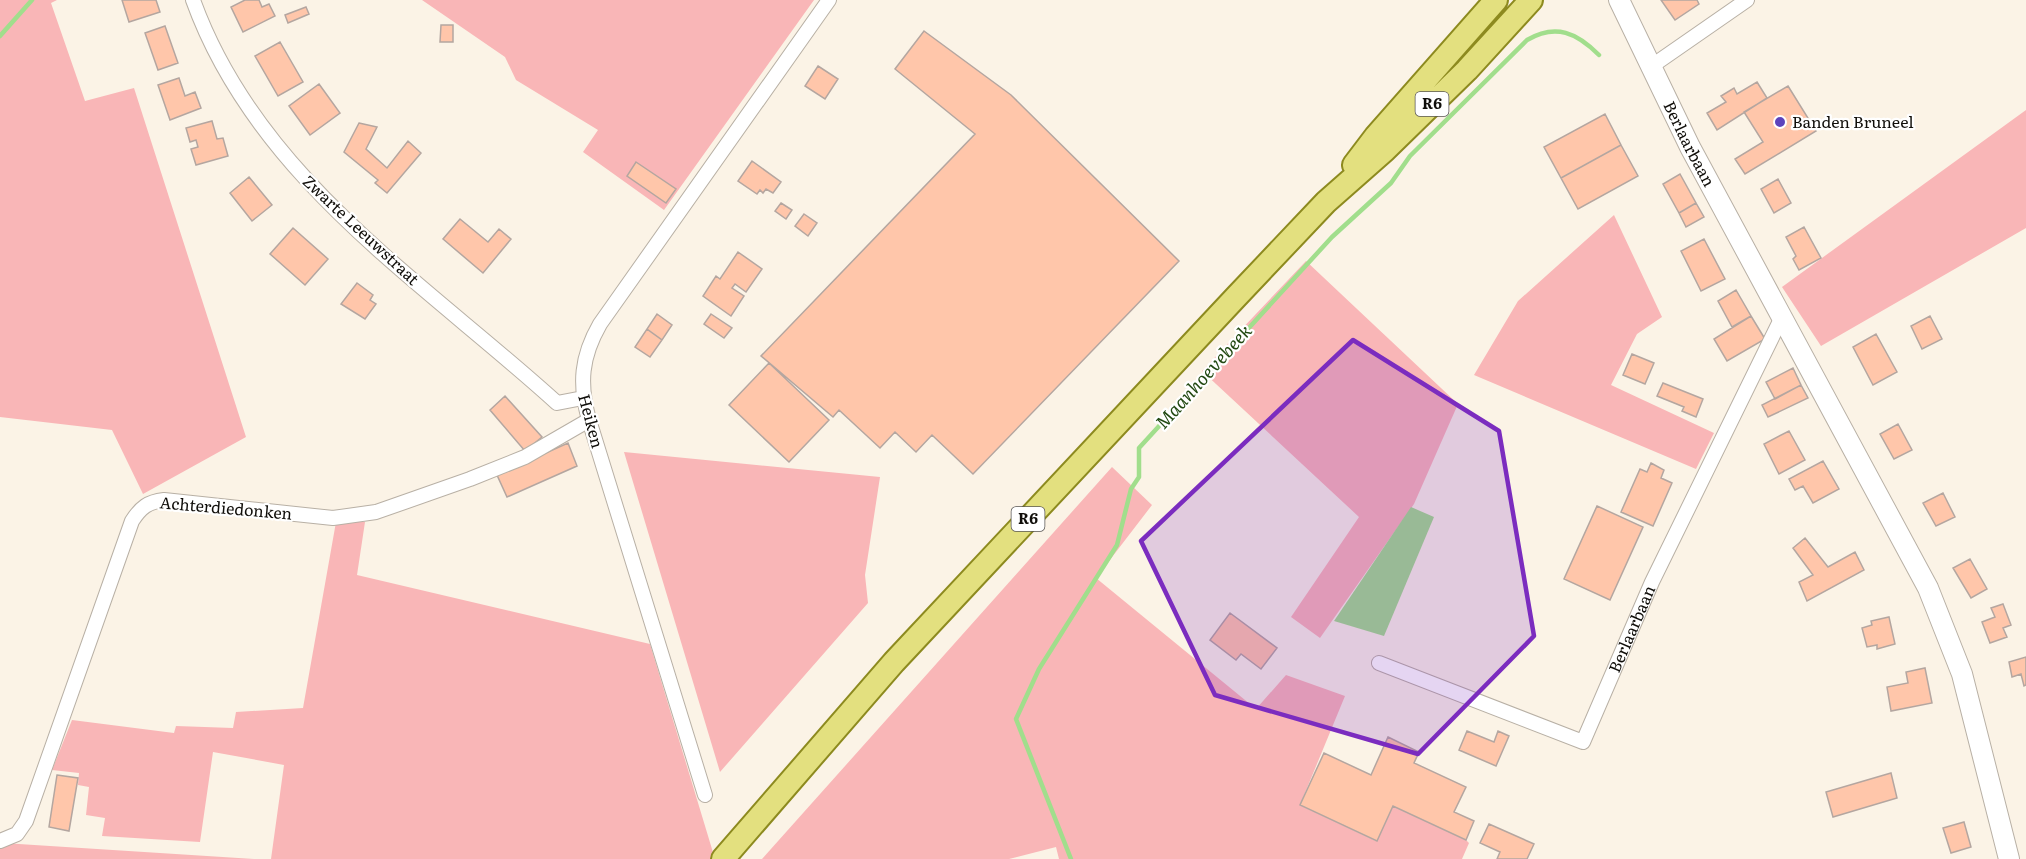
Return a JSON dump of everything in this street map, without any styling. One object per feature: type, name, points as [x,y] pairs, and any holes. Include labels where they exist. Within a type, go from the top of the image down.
[{"type":"main road","name":"R6","points":[[1326,202],[1376,136],[1496,0]]},
{"type":"main road","name":"R6","points":[[723,859],[894,662],[1326,202],[1394,142],[1467,69],[1531,0]]},
{"type":"street","name":"Zwarte Leeuwstraat","points":[[193,0],[237,88],[260,125],[308,183],[344,219],[557,404],[583,398]]},
{"type":"street","name":"Heiken","points":[[705,795],[589,420],[583,398],[582,366],[589,343],[600,324],[829,0]]},
{"type":"street","name":"Berlaarbaan","points":[[1619,0],[1649,68],[1781,319],[1928,588],[1962,674],[2009,859]]},
{"type":"street","points":[[1649,68],[1747,0]]},
{"type":"street","name":"Berlaarbaan","points":[[1379,663],[1583,742],[1652,582],[1781,319]]},
{"type":"street","name":"Achterdiedonken","points":[[0,841],[17,834],[26,821],[132,520],[140,508],[152,501],[164,500],[333,518],[356,517],[411,500],[525,458],[589,420]]},
{"type":"highlighted area","points":[[1353,340],[1499,431],[1534,636],[1418,754],[1215,695],[1141,541]]},
{"type":"shaded area","points":[[0,0],[57,0],[51,3],[85,101],[134,88],[246,437],[143,494],[112,430],[0,417]]},
{"type":"shaded area","points":[[422,0],[814,0],[664,210],[583,152],[598,130],[516,80],[505,57]]},
{"type":"shaded area","points":[[2026,110],[2026,228],[1821,346],[1782,287]]},
{"type":"shaded area","points":[[1614,215],[1662,317],[1637,334],[1611,385],[1714,433],[1696,469],[1474,375],[1518,301]]},
{"type":"shaded area","points":[[1306,261],[1458,404],[1414,504],[1320,638],[1291,617],[1359,517],[1202,371]]},
{"type":"shaded area","points":[[624,452],[880,477],[865,575],[868,603],[720,772]]},
{"type":"shaded area","points":[[1112,467],[1152,505],[1096,578],[1256,709],[1286,675],[1345,696],[1300,805],[1376,841],[1393,806],[1466,840],[1469,843],[1462,859],[1059,859],[1056,847],[1009,859],[762,859]]},
{"type":"shaded area","points":[[1411,507],[1434,517],[1384,636],[1334,621]]},
{"type":"shaded area","points":[[336,522],[365,522],[357,575],[650,644],[715,859],[271,859],[284,765],[213,752],[200,842],[102,836],[105,818],[86,815],[89,787],[78,785],[79,773],[52,770],[72,720],[174,733],[176,726],[233,728],[236,712],[303,708]]},
{"type":"shaded area","points":[[0,843],[3,843],[254,859],[0,859]]},
{"type":"building","points":[[122,0],[156,0],[160,12],[129,22]]},
{"type":"building","points":[[245,0],[259,0],[262,7],[269,4],[275,16],[243,32],[231,7]]},
{"type":"building","points":[[1661,0],[1697,0],[1699,4],[1675,20]]},
{"type":"building","points":[[306,7],[309,14],[288,23],[285,15]]},
{"type":"building","points":[[441,25],[453,25],[453,42],[440,42]]},
{"type":"building","points":[[165,26],[178,63],[158,70],[145,33]]},
{"type":"building","points":[[924,31],[1011,95],[1179,261],[973,474],[932,435],[916,452],[895,432],[880,448],[839,410],[833,417],[761,356],[975,134],[895,69]]},
{"type":"building","points":[[280,42],[303,82],[278,96],[255,56]]},
{"type":"building","points":[[818,66],[838,79],[825,99],[805,86]]},
{"type":"building","points":[[179,78],[185,96],[195,92],[201,108],[170,120],[158,85]]},
{"type":"building","points":[[1757,82],[1767,98],[1717,130],[1707,113],[1726,102],[1721,96],[1734,88],[1737,94]]},
{"type":"building","points":[[319,84],[340,113],[310,135],[289,106]]},
{"type":"building","name":"Banden Bruneel","points":[[1788,86],[1816,131],[1745,174],[1735,159],[1763,142],[1744,112]]},
{"type":"building","points":[[1605,114],[1621,145],[1561,178],[1544,147]]},
{"type":"building","points":[[212,121],[217,139],[223,138],[228,156],[196,165],[191,149],[198,147],[196,140],[190,142],[186,128]]},
{"type":"building","points":[[359,123],[377,127],[366,149],[387,168],[408,141],[421,153],[387,193],[375,183],[378,180],[344,152]]},
{"type":"building","points":[[1621,145],[1638,176],[1578,209],[1561,178]]},
{"type":"building","points":[[752,161],[781,182],[773,193],[766,189],[763,193],[760,190],[757,194],[738,181]]},
{"type":"building","points":[[636,162],[676,189],[666,203],[627,176]]},
{"type":"building","points":[[1680,174],[1696,203],[1679,213],[1663,184]]},
{"type":"building","points":[[249,177],[272,205],[252,221],[230,193]]},
{"type":"building","points":[[1778,179],[1791,203],[1774,213],[1761,189]]},
{"type":"building","points":[[781,203],[792,210],[786,219],[775,211]]},
{"type":"building","points":[[1696,203],[1704,217],[1686,227],[1679,213]]},
{"type":"building","points":[[804,214],[817,223],[808,236],[795,226]]},
{"type":"building","points":[[460,219],[488,242],[499,229],[511,239],[483,273],[443,239]]},
{"type":"building","points":[[1804,227],[1821,258],[1799,270],[1793,259],[1796,256],[1786,237]]},
{"type":"building","points":[[293,228],[328,259],[305,285],[270,254]]},
{"type":"building","points":[[1704,239],[1725,279],[1701,291],[1681,251]]},
{"type":"building","points":[[738,252],[762,269],[746,292],[735,284],[732,288],[744,296],[731,316],[703,296],[716,276],[720,279]]},
{"type":"building","points":[[357,283],[373,295],[370,300],[376,304],[365,319],[341,304]]},
{"type":"building","points":[[1736,290],[1751,316],[1732,327],[1718,301]]},
{"type":"building","points":[[657,314],[672,325],[662,340],[647,329]]},
{"type":"building","points":[[711,314],[732,328],[724,338],[704,324]]},
{"type":"building","points":[[1751,316],[1765,339],[1727,361],[1714,339]]},
{"type":"building","points":[[1930,316],[1942,339],[1922,349],[1911,326]]},
{"type":"building","points":[[647,329],[662,340],[650,357],[635,347]]},
{"type":"building","points":[[1876,334],[1897,372],[1873,385],[1853,347]]},
{"type":"building","points":[[1632,354],[1654,363],[1645,384],[1623,375]]},
{"type":"building","points":[[769,363],[829,420],[789,462],[729,405]]},
{"type":"building","points":[[1793,368],[1801,385],[1775,399],[1766,382]]},
{"type":"building","points":[[1663,383],[1703,399],[1696,417],[1682,411],[1684,407],[1657,396]]},
{"type":"building","points":[[1801,385],[1808,398],[1768,417],[1762,405]]},
{"type":"building","points":[[505,396],[542,437],[525,451],[490,410]]},
{"type":"building","points":[[1898,424],[1912,450],[1894,459],[1880,434]]},
{"type":"building","points":[[1789,431],[1805,460],[1779,474],[1764,444]]},
{"type":"building","points":[[568,443],[577,466],[507,497],[497,475]]},
{"type":"building","points":[[1823,461],[1839,489],[1813,503],[1803,486],[1795,490],[1789,479]]},
{"type":"building","points":[[1651,463],[1664,470],[1661,478],[1672,483],[1653,526],[1621,512],[1640,469],[1647,472]]},
{"type":"building","points":[[1943,493],[1955,517],[1936,526],[1923,503]]},
{"type":"building","points":[[1597,506],[1643,527],[1610,600],[1564,579]]},
{"type":"building","points":[[1805,538],[1828,567],[1855,552],[1864,570],[1807,601],[1799,582],[1813,575],[1793,548]]},
{"type":"building","points":[[1970,559],[1987,589],[1971,598],[1953,568]]},
{"type":"building","points":[[2003,604],[2011,625],[2003,628],[2007,637],[1990,643],[1982,622],[1995,617],[1991,608]]},
{"type":"building","points":[[1230,613],[1277,648],[1261,669],[1241,654],[1236,660],[1210,640]]},
{"type":"building","points":[[1889,617],[1895,644],[1877,649],[1877,645],[1867,647],[1862,628],[1872,625],[1871,621]]},
{"type":"building","points":[[2026,657],[2026,685],[2024,686],[2021,674],[2012,677],[2009,662]]},
{"type":"building","points":[[1925,668],[1932,703],[1891,711],[1887,687],[1908,683],[1906,672]]},
{"type":"building","points":[[1467,731],[1494,742],[1498,731],[1509,736],[1496,766],[1459,750]]},
{"type":"building","points":[[1388,737],[1419,752],[1414,763],[1466,787],[1454,812],[1474,821],[1466,840],[1393,806],[1377,841],[1300,805],[1324,753],[1371,775]]},
{"type":"building","points":[[1891,773],[1897,798],[1833,817],[1826,792]]},
{"type":"building","points":[[57,775],[78,778],[69,831],[49,827]]},
{"type":"building","points":[[1964,822],[1971,847],[1951,853],[1943,828]]},
{"type":"building","points":[[1489,824],[1534,844],[1527,859],[1497,859],[1500,852],[1480,843]]},
{"type":"waterway","points":[[0,36],[32,0]]},
{"type":"waterway","name":"Maanhoevebeek","points":[[1071,859],[1016,719],[1039,669],[1117,545],[1131,489],[1139,477],[1139,448],[1332,237],[1391,183],[1410,156],[1527,40],[1547,32],[1557,31],[1583,41],[1599,55]]},
{"type":"place","name":"Banden Bruneel","points":[[1780,122]]}]
